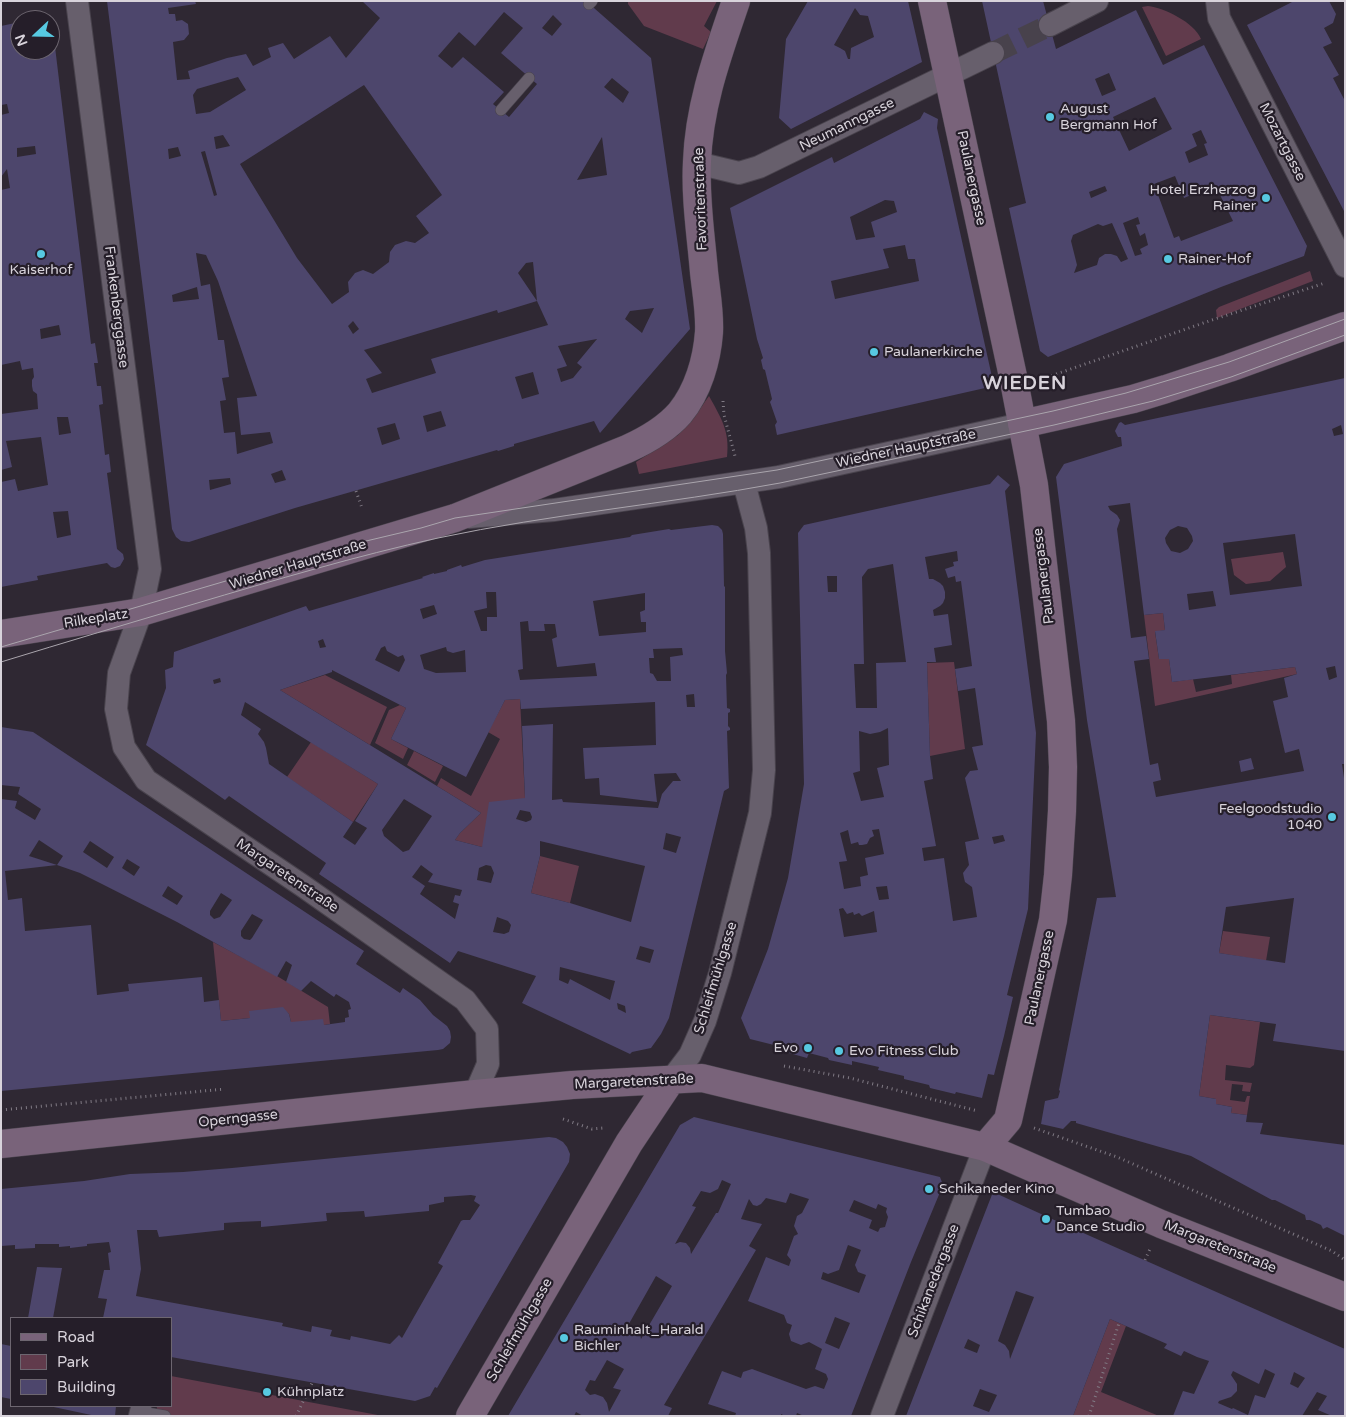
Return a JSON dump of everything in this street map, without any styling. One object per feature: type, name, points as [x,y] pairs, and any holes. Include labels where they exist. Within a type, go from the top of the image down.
[{"type":"main road","name":"Favoritenstraße","points":[[708,312],[697,163],[700,122],[714,66],[736,1]]},
{"type":"main road","name":"Paulanergasse","points":[[932,1],[1015,386],[1034,486],[1062,721],[1062,811],[1053,920],[1008,1120],[985,1147]]},
{"type":"main road","name":"Wiedner Hauptstraße","points":[[141,612],[455,518],[628,449],[653,437],[680,413],[697,386],[706,355],[709,332],[708,312]]},
{"type":"main road","name":"Wiedner Hauptstraße","points":[[1022,424],[1166,389],[1345,326]]},
{"type":"main road","name":"Rilkeplatz","points":[[1,634],[141,612]]},
{"type":"main road","name":"Margaretenstraße","points":[[475,1094],[572,1085],[702,1078],[985,1147],[1161,1224],[1345,1297]]},
{"type":"main road","name":"Schleifmühlgasse","points":[[470,1416],[629,1143],[671,1080]]},
{"type":"main road","name":"Operngasse","points":[[1,1144],[475,1094]]},
{"type":"street","name":"Frankenberggasse","points":[[77,1],[150,569],[141,612]]},
{"type":"street","points":[[1050,25],[1097,1]]},
{"type":"street","points":[[1198,1],[1218,10]]},
{"type":"street","name":"Mozartgasse","points":[[1218,10],[1345,266]]},
{"type":"street","name":"Neumanngasse","points":[[697,163],[739,173],[759,167],[993,53]]},
{"type":"street","name":"Wiedner Hauptstraße","points":[[455,518],[554,510],[744,483],[1022,424]]},
{"type":"street","name":"Schleifmühlgasse","points":[[671,1080],[690,1055],[720,973],[760,813],[764,770],[759,553],[756,528],[744,483]]},
{"type":"street","name":"Rilkeplatz","points":[[124,747],[116,709],[118,673],[141,612]]},
{"type":"street","name":"Margaretenstraße","points":[[124,747],[146,780],[294,880],[465,1000],[487,1029],[488,1064],[475,1094]]},
{"type":"street","name":"Schikanedergasse","points":[[882,1416],[985,1147]]},
{"type":"lane","points":[[500,110],[529,78]]},
{"type":"lane","points":[[140,1414],[165,1416]]},
{"type":"path","points":[[1015,386],[1052,377],[1139,345],[1326,282]]},
{"type":"path","points":[[356,491],[362,508]]},
{"type":"path","points":[[850,1078],[918,1095]]},
{"type":"path","points":[[563,1119],[592,1128],[610,1127]]},
{"type":"path","points":[[1070,1141],[1125,1161],[1332,1251],[1345,1260]]},
{"type":"path","points":[[1090,1416],[1120,1323]]},
{"type":"path","points":[[296,1416],[312,1383]]},
{"type":"green space","points":[[628,1],[717,1],[704,26],[711,32],[703,49],[644,26],[628,4]]},
{"type":"green space","points":[[1148,6],[1178,17],[1192,27],[1201,39],[1166,56],[1142,7]]},
{"type":"green space","points":[[1310,271],[1313,281],[1217,318],[1216,310],[1219,307]]},
{"type":"green space","points":[[709,396],[726,432],[727,457],[639,474],[636,462],[678,435]]},
{"type":"green space","points":[[1283,552],[1286,567],[1270,581],[1246,584],[1234,575],[1231,559]]},
{"type":"green space","points":[[1163,613],[1165,630],[1155,632],[1159,659],[1169,659],[1172,682],[1193,679],[1196,692],[1232,684],[1231,675],[1295,667],[1297,674],[1155,706],[1144,615]]},
{"type":"green space","points":[[954,662],[965,749],[930,756],[927,663]]},
{"type":"green space","points":[[325,675],[387,707],[370,745],[280,690]]},
{"type":"green space","points":[[520,699],[525,798],[482,847],[455,840],[481,813],[437,786],[441,778],[471,796],[500,739],[488,732],[505,700]]},
{"type":"green space","points":[[400,705],[406,708],[391,739],[408,748],[403,759],[375,743],[389,710]]},
{"type":"green space","points":[[311,742],[378,784],[353,822],[287,777]]},
{"type":"green space","points":[[414,751],[443,766],[435,782],[407,765]]},
{"type":"green space","points":[[540,856],[579,866],[570,903],[531,893]]},
{"type":"green space","points":[[1223,931],[1270,937],[1266,961],[1219,953]]},
{"type":"green space","points":[[213,942],[277,976],[328,1007],[330,1024],[291,1022],[289,1014],[282,1008],[250,1018],[221,1021]]},
{"type":"green space","points":[[1210,1015],[1260,1022],[1254,1065],[1250,1068],[1226,1065],[1225,1080],[1252,1083],[1250,1092],[1242,1091],[1243,1085],[1232,1084],[1230,1100],[1245,1102],[1247,1096],[1250,1096],[1247,1115],[1231,1113],[1232,1107],[1216,1104],[1216,1099],[1199,1096]]},
{"type":"green space","points":[[1110,1319],[1126,1326],[1101,1392],[1159,1416],[1073,1416]]},
{"type":"green space","points":[[172,1376],[383,1416],[156,1416],[157,1407],[172,1407]]},
{"type":"building","points":[[107,1],[195,1],[196,4],[168,8],[169,14],[175,14],[176,21],[182,20],[188,24],[189,34],[184,40],[173,42],[177,80],[190,79],[188,71],[227,58],[246,54],[253,66],[271,57],[268,48],[283,43],[294,59],[330,36],[346,58],[380,18],[362,1],[586,1],[651,58],[690,329],[600,433],[594,421],[514,444],[514,446],[498,451],[295,508],[189,542],[181,541],[176,537],[172,529]],"holes":[[[504,12],[523,28],[501,53],[537,84],[509,117],[493,104],[504,92],[463,57],[452,68],[438,56],[459,32],[475,46]],[[553,15],[562,24],[552,36],[542,28]],[[238,77],[246,90],[210,112],[196,114],[193,95],[197,89]],[[612,78],[629,92],[623,103],[604,87]],[[364,85],[442,195],[416,216],[429,233],[415,243],[406,241],[395,245],[390,252],[389,262],[373,274],[363,270],[355,273],[348,282],[349,292],[332,304],[297,258],[240,164]],[[223,135],[230,146],[216,149],[214,137]],[[602,137],[607,175],[577,180]],[[178,147],[181,156],[169,159],[168,149]],[[205,151],[217,195],[214,196],[201,152]],[[196,253],[206,255],[218,281],[257,396],[237,398],[241,435],[270,432],[273,443],[237,454],[235,432],[224,433],[220,401],[226,400],[222,378],[229,377],[224,340],[218,340],[210,284],[201,286]],[[533,262],[537,301],[518,273],[526,263]],[[197,287],[199,299],[173,302],[172,295]],[[537,301],[548,325],[431,359],[436,373],[372,393],[366,379],[382,373],[364,350],[497,310],[498,313]],[[654,308],[642,333],[625,319],[630,311]],[[353,321],[359,329],[353,334],[348,326]],[[597,339],[577,363],[582,367],[573,378],[561,382],[557,369],[567,366],[558,346]],[[533,372],[539,394],[522,399],[515,377]],[[441,411],[446,426],[427,432],[423,416]],[[395,423],[400,439],[382,445],[377,428]],[[282,470],[286,480],[275,483],[271,474]],[[230,478],[231,484],[210,490],[209,480]]]},
{"type":"building","points":[[808,1],[908,1],[922,62],[791,129],[779,118],[786,39]],"holes":[[[855,8],[860,15],[868,16],[874,37],[851,48],[850,59],[848,59],[845,51],[834,45]]]},
{"type":"building","points":[[982,1],[1043,1],[1056,49],[1136,10],[1163,65],[1204,45],[1307,246],[1304,256],[1221,287],[1048,357],[1040,351],[1009,208],[1026,203]],"holes":[[[1109,73],[1116,90],[1102,96],[1095,79]],[[1155,97],[1172,129],[1129,151],[1113,117]],[[1201,130],[1207,143],[1204,144],[1208,155],[1189,163],[1185,152],[1197,146],[1192,134]],[[1175,176],[1184,198],[1215,185],[1233,221],[1181,241],[1179,236],[1174,238],[1154,184]],[[1105,186],[1107,191],[1091,198],[1089,192]],[[1138,217],[1140,224],[1136,225],[1140,236],[1145,233],[1148,245],[1140,249],[1142,254],[1135,256],[1123,223]],[[1112,223],[1128,259],[1121,262],[1117,256],[1105,254],[1099,258],[1097,265],[1074,273],[1077,265],[1071,241],[1073,235],[1098,224],[1103,226]]]},
{"type":"building","points":[[1294,1],[1329,1],[1336,14],[1333,23],[1324,28],[1332,43],[1323,47],[1339,75],[1333,78],[1345,101],[1345,213],[1247,25]]},
{"type":"building","points":[[10,24],[10,60],[57,60],[91,344],[95,343],[98,363],[94,363],[97,386],[101,386],[103,404],[99,405],[105,455],[109,454],[111,472],[107,473],[117,549],[123,554],[124,559],[120,566],[115,568],[107,563],[37,576],[38,580],[1,587],[1,482],[15,479],[18,491],[48,485],[41,437],[6,441],[12,467],[1,470],[1,414],[38,409],[37,394],[33,391],[32,386],[33,368],[22,370],[20,361],[1,365],[1,190],[10,188],[7,169],[1,177],[1,115],[9,113],[7,104],[1,105],[1,26]],"holes":[[[35,146],[36,154],[17,157],[17,148]],[[59,325],[61,335],[41,339],[40,329]],[[57,417],[68,417],[71,433],[59,435]],[[68,511],[71,535],[57,538],[53,512]]]},
{"type":"building","points":[[924,112],[938,119],[937,128],[994,386],[777,435],[775,425],[777,422],[770,402],[772,399],[761,360],[763,358],[757,339],[730,208],[832,157],[834,163],[920,119]],"holes":[[[885,200],[894,201],[897,212],[871,222],[875,237],[856,240],[850,217]],[[905,245],[908,259],[915,259],[919,281],[835,299],[831,281],[889,268],[883,249]]]},
{"type":"building","points":[[1345,378],[1345,764],[1342,764],[1345,785],[1345,1051],[1273,1041],[1276,1024],[1210,1015],[1199,1096],[1216,1099],[1216,1104],[1232,1107],[1231,1113],[1247,1115],[1246,1122],[1263,1123],[1260,1134],[1345,1145],[1345,1236],[1327,1227],[1323,1229],[1321,1225],[1306,1220],[1305,1215],[1272,1200],[1191,1156],[1076,1123],[1076,1121],[1071,1121],[1063,1129],[1041,1124],[1045,1101],[1058,1098],[1060,1091],[1097,898],[1116,897],[1087,720],[1056,477],[1064,464],[1122,446],[1121,437],[1118,437],[1115,431],[1119,423],[1121,422],[1125,425]],"holes":[[[1341,425],[1343,434],[1334,436],[1332,429]],[[1130,503],[1144,615],[1163,613],[1165,630],[1155,631],[1159,659],[1169,659],[1172,682],[1295,667],[1297,674],[1284,678],[1288,697],[1273,701],[1285,753],[1299,749],[1304,771],[1156,797],[1153,782],[1161,780],[1158,763],[1150,765],[1134,661],[1149,659],[1146,636],[1131,638],[1117,529],[1120,520],[1108,506]],[[1178,526],[1187,528],[1193,541],[1188,549],[1180,553],[1171,551],[1165,538],[1170,530]],[[1295,534],[1302,586],[1230,595],[1223,543]],[[1213,591],[1216,606],[1189,610],[1187,594]],[[1335,666],[1337,677],[1329,680],[1326,668]],[[1294,898],[1285,963],[1219,953],[1226,907]]]},
{"type":"building","points":[[998,475],[1010,485],[1005,491],[1036,733],[1028,909],[1007,995],[1013,997],[1004,1036],[994,1075],[988,1074],[982,1098],[930,1088],[929,1085],[904,1079],[904,1076],[878,1070],[879,1067],[852,1061],[852,1065],[809,1053],[807,1058],[789,1053],[790,1049],[750,1039],[741,1018],[768,949],[788,878],[804,784],[798,533],[804,525],[990,484]],"holes":[[[957,551],[958,561],[953,562],[954,566],[945,569],[948,578],[955,576],[956,582],[961,581],[972,666],[955,669],[958,691],[975,688],[983,745],[972,747],[978,770],[970,771],[965,778],[979,839],[965,842],[969,865],[963,873],[965,882],[972,887],[977,917],[953,921],[944,858],[924,861],[922,848],[936,846],[924,781],[933,779],[930,756],[927,662],[936,662],[934,648],[952,645],[948,614],[934,616],[933,610],[943,603],[945,598],[943,586],[933,579],[929,579],[925,557]],[[893,564],[906,662],[876,663],[877,708],[856,708],[854,664],[864,664],[862,577],[868,569]],[[827,576],[837,576],[837,592],[828,592]],[[888,728],[889,765],[877,768],[884,797],[861,801],[853,773],[860,771],[859,731],[870,734]],[[879,829],[884,854],[865,858],[868,875],[860,877],[861,886],[844,889],[839,862],[847,861],[840,833],[848,830],[851,844],[858,842],[859,845],[867,844],[870,838],[874,836],[872,830]],[[1003,835],[1005,841],[994,844],[992,837]],[[887,886],[889,899],[879,900],[876,887]],[[843,908],[847,914],[853,912],[854,915],[859,913],[862,916],[874,911],[877,932],[844,937],[839,909]]]},
{"type":"building","points":[[712,525],[718,526],[723,534],[727,708],[730,709],[728,713],[728,726],[730,730],[727,731],[729,788],[724,791],[669,1018],[651,1048],[630,1054],[522,1003],[536,976],[458,951],[450,963],[319,874],[326,863],[229,796],[225,800],[146,745],[166,688],[165,670],[173,667],[174,652],[306,606],[309,611],[423,578],[434,573],[447,571],[461,565],[462,567],[485,560]],"holes":[[[486,592],[496,592],[497,617],[487,617],[487,631],[481,631],[474,611],[487,608]],[[645,593],[645,610],[640,612],[641,622],[646,622],[646,632],[599,636],[593,601]],[[434,605],[437,614],[423,619],[420,609]],[[528,621],[529,631],[545,631],[544,624],[555,624],[557,637],[552,639],[557,667],[595,663],[597,676],[520,680],[518,670],[523,669],[520,622]],[[323,639],[326,647],[320,648],[318,641]],[[385,646],[387,651],[398,657],[403,655],[405,660],[399,672],[375,660],[381,648]],[[446,647],[447,651],[453,653],[465,650],[466,672],[436,673],[424,669],[420,655]],[[682,648],[683,655],[670,657],[671,681],[657,681],[653,674],[650,673],[649,658],[654,658],[653,649]],[[332,670],[406,708],[391,739],[466,777],[505,700],[520,699],[521,709],[655,702],[656,745],[583,748],[585,779],[599,778],[600,795],[657,802],[654,774],[676,773],[681,781],[673,781],[662,794],[658,808],[563,802],[562,799],[552,800],[553,724],[522,726],[525,798],[489,802],[482,847],[455,840],[481,813],[280,690],[332,672]],[[220,678],[221,682],[214,684],[213,680]],[[694,694],[695,707],[687,707],[686,695]],[[245,702],[378,784],[355,821],[367,828],[355,845],[343,837],[353,822],[269,764],[264,742],[258,734],[261,729],[241,715]],[[404,799],[432,816],[409,850],[403,852],[384,836],[382,830]],[[520,810],[530,812],[531,820],[526,822],[516,819]],[[666,833],[681,837],[676,853],[663,849]],[[540,841],[645,866],[631,922],[531,893],[540,856]],[[421,865],[433,874],[428,882],[462,890],[460,896],[455,895],[453,902],[459,904],[455,919],[420,894],[425,886],[412,877]],[[486,865],[491,866],[494,873],[491,883],[477,880],[479,868]],[[497,917],[508,921],[511,925],[509,932],[504,934],[493,932]],[[640,946],[654,950],[650,963],[636,959]],[[560,967],[615,981],[610,1000],[570,979],[568,984],[559,980]],[[617,1003],[625,1006],[626,1013],[618,1009]]]},
{"type":"building","points":[[1,727],[33,732],[364,951],[356,964],[400,993],[403,988],[420,1000],[433,1015],[447,1026],[450,1031],[450,1043],[443,1049],[438,1050],[1,1091],[1,799],[17,801],[15,808],[35,820],[41,809],[18,794],[20,787],[1,785]],"holes":[[[39,840],[63,856],[57,865],[29,856]],[[90,841],[114,857],[107,868],[83,852]],[[127,859],[140,867],[134,876],[122,868]],[[57,865],[80,873],[177,922],[277,977],[286,961],[292,965],[286,982],[301,991],[311,981],[334,997],[336,994],[349,1002],[351,1009],[348,1010],[349,1017],[345,1018],[345,1022],[324,1025],[323,1019],[291,1022],[289,1014],[283,1007],[249,1011],[250,1018],[221,1021],[219,1000],[204,1002],[202,977],[128,984],[129,991],[97,995],[91,925],[25,931],[22,898],[8,900],[5,871]],[[168,886],[183,896],[177,905],[162,896]],[[221,893],[232,900],[220,917],[214,919],[210,915],[210,911]],[[252,914],[263,920],[250,940],[244,939],[241,936],[241,931]]]},
{"type":"building","points":[[1251,758],[1254,769],[1241,772],[1239,761]]},
{"type":"building","points":[[694,1117],[940,1177],[943,1185],[851,1416],[804,1416],[797,1413],[796,1416],[781,1414],[781,1416],[735,1416],[736,1413],[708,1404],[722,1371],[741,1378],[743,1372],[752,1369],[806,1389],[815,1386],[824,1389],[828,1379],[826,1374],[815,1369],[822,1349],[809,1342],[801,1345],[791,1341],[789,1334],[792,1325],[787,1323],[784,1315],[748,1301],[766,1257],[789,1266],[791,1260],[787,1255],[794,1236],[798,1234],[794,1226],[797,1216],[802,1213],[809,1199],[790,1193],[786,1203],[766,1198],[757,1206],[753,1205],[749,1199],[741,1219],[762,1224],[749,1246],[756,1250],[664,1405],[672,1408],[668,1416],[583,1416],[576,1412],[574,1416],[508,1416],[680,1125]],"holes":[[[722,1180],[731,1184],[718,1213],[716,1213],[691,1254],[690,1248],[686,1243],[680,1242],[675,1244],[696,1207],[692,1206],[701,1191],[710,1193],[718,1189]],[[854,1200],[876,1209],[878,1204],[887,1208],[888,1217],[885,1227],[880,1228],[878,1232],[869,1228],[872,1220],[849,1211]],[[848,1245],[861,1250],[855,1265],[858,1272],[866,1275],[859,1293],[821,1279],[823,1272],[828,1274],[839,1270]],[[656,1276],[672,1286],[641,1339],[637,1330],[632,1328],[626,1329]],[[835,1317],[850,1323],[839,1349],[825,1343]],[[607,1360],[624,1369],[613,1388],[621,1390],[609,1412],[603,1397],[595,1394],[590,1395],[585,1390],[590,1380],[595,1381]]]},
{"type":"building","points":[[549,1137],[563,1142],[570,1154],[569,1162],[437,1388],[435,1387],[430,1396],[415,1401],[172,1357],[172,1317],[103,1317],[107,1299],[98,1298],[104,1270],[110,1270],[108,1253],[111,1252],[109,1242],[70,1248],[70,1246],[59,1247],[59,1244],[35,1244],[35,1248],[15,1249],[15,1245],[1,1246],[1,1189],[84,1181],[130,1174],[183,1172]],"holes":[[[471,1195],[476,1196],[474,1201],[480,1205],[470,1220],[461,1221],[438,1263],[443,1266],[402,1338],[399,1335],[390,1344],[351,1336],[350,1340],[330,1336],[332,1330],[312,1326],[311,1332],[282,1326],[283,1323],[136,1296],[141,1269],[137,1230],[157,1230],[159,1237],[224,1230],[224,1223],[261,1221],[261,1227],[327,1221],[326,1213],[364,1211],[365,1217],[429,1211],[429,1205],[444,1202],[444,1197]]]},
{"type":"building","points":[[993,1192],[1345,1349],[1345,1416],[1332,1416],[1318,1410],[1327,1396],[1317,1392],[1302,1416],[1173,1416],[1183,1391],[1194,1394],[1209,1361],[1184,1351],[1181,1356],[1164,1348],[1167,1344],[1110,1319],[1073,1416],[906,1416]],"holes":[[[1016,1291],[1034,1297],[1010,1359],[1009,1351],[1005,1345],[998,1341]],[[968,1339],[980,1345],[977,1353],[964,1348]],[[1265,1369],[1275,1374],[1265,1398],[1255,1395],[1248,1415],[1218,1403],[1231,1397],[1237,1391],[1237,1384],[1231,1375],[1233,1371],[1259,1384]],[[1294,1372],[1305,1378],[1298,1388],[1290,1384]],[[980,1389],[997,1395],[989,1412],[973,1406]]]},
{"type":"building","points":[[37,1267],[62,1268],[53,1317],[28,1317]]},
{"type":"building","points":[[1,1344],[10,1346],[10,1399],[1,1397]]},
{"type":"building","points":[[54,1407],[116,1407],[115,1416],[96,1416]]},
{"type":"tunnel","points":[[993,53],[1050,25]]},
{"type":"tram line","points":[[1,647],[345,546],[455,518],[777,470],[1053,411],[1126,393],[1229,362],[1345,319]]},
{"type":"tram line","points":[[1,662],[285,577],[438,538],[523,522],[780,483],[1054,425],[1153,401],[1231,377],[1345,335]]},
{"type":"place","name":"August Bergmann Hof","points":[[1050,117]]},
{"type":"place","name":"Hotel Erzherzog Rainer","points":[[1266,198]]},
{"type":"place","name":"Kaiserhof","points":[[41,254]]},
{"type":"place","name":"Rainer-Hof","points":[[1168,259]]},
{"type":"place","name":"Paulanerkirche","points":[[874,352]]},
{"type":"place","name":"Feelgoodstudio 1040","points":[[1332,817]]},
{"type":"place","name":"Evo","points":[[808,1048]]},
{"type":"place","name":"Evo Fitness Club","points":[[839,1051]]},
{"type":"place","name":"Schikaneder Kino","points":[[929,1189]]},
{"type":"place","name":"Tumbao Dance Studio","points":[[1046,1219]]},
{"type":"place","name":"Rauminhalt_Harald Bichler","points":[[564,1338]]},
{"type":"place","name":"Kühnplatz","points":[[267,1392]]},
{"type":"district","name":"WIEDEN","points":[[1025,384]]}]
